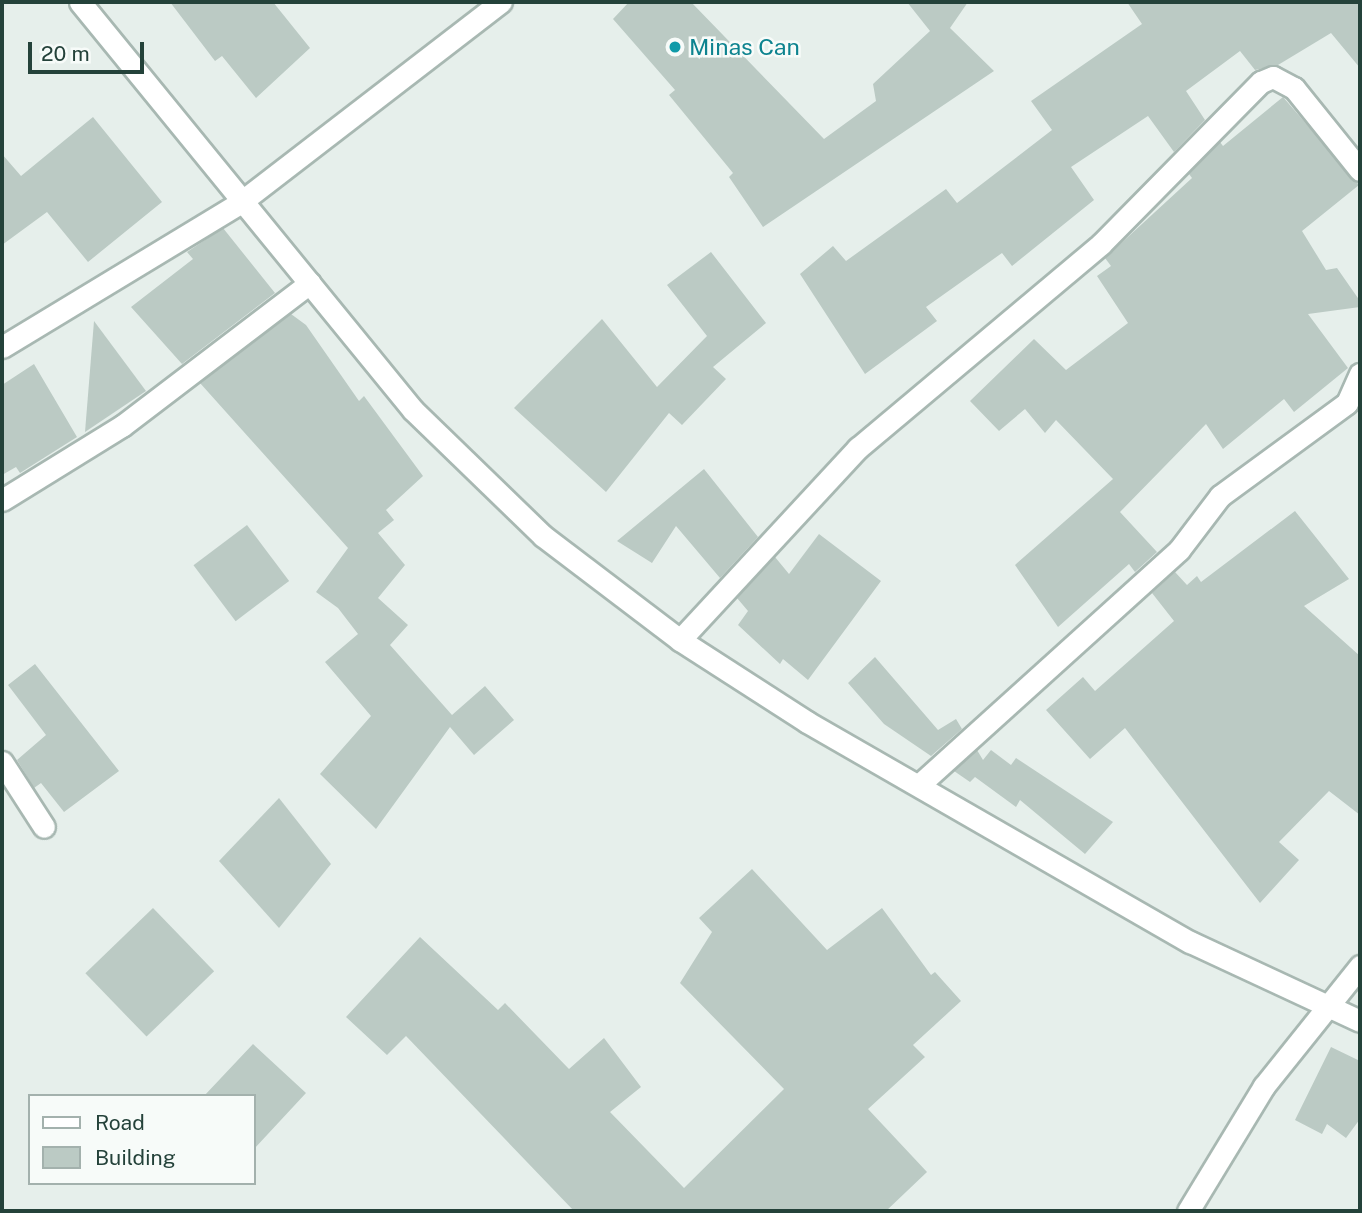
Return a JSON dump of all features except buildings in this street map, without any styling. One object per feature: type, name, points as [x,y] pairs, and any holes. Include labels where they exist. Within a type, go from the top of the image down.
[{"type":"street","points":[[80,2],[413,410],[533,526],[680,640],[919,785],[1190,942],[1360,1021]]},
{"type":"street","points":[[2,346],[241,202],[501,2]]},
{"type":"street","points":[[680,640],[858,448],[1101,244],[1261,82],[1273,77],[1294,88],[1360,170]]},
{"type":"street","points":[[2,500],[122,426],[310,283]]},
{"type":"street","points":[[919,785],[1179,550],[1220,496],[1347,402],[1360,374]]},
{"type":"street","points":[[2,762],[44,827]]},
{"type":"street","points":[[1188,1211],[1264,1086],[1360,967]]},
{"type":"place","name":"Minas Can","points":[[675,47]]}]
